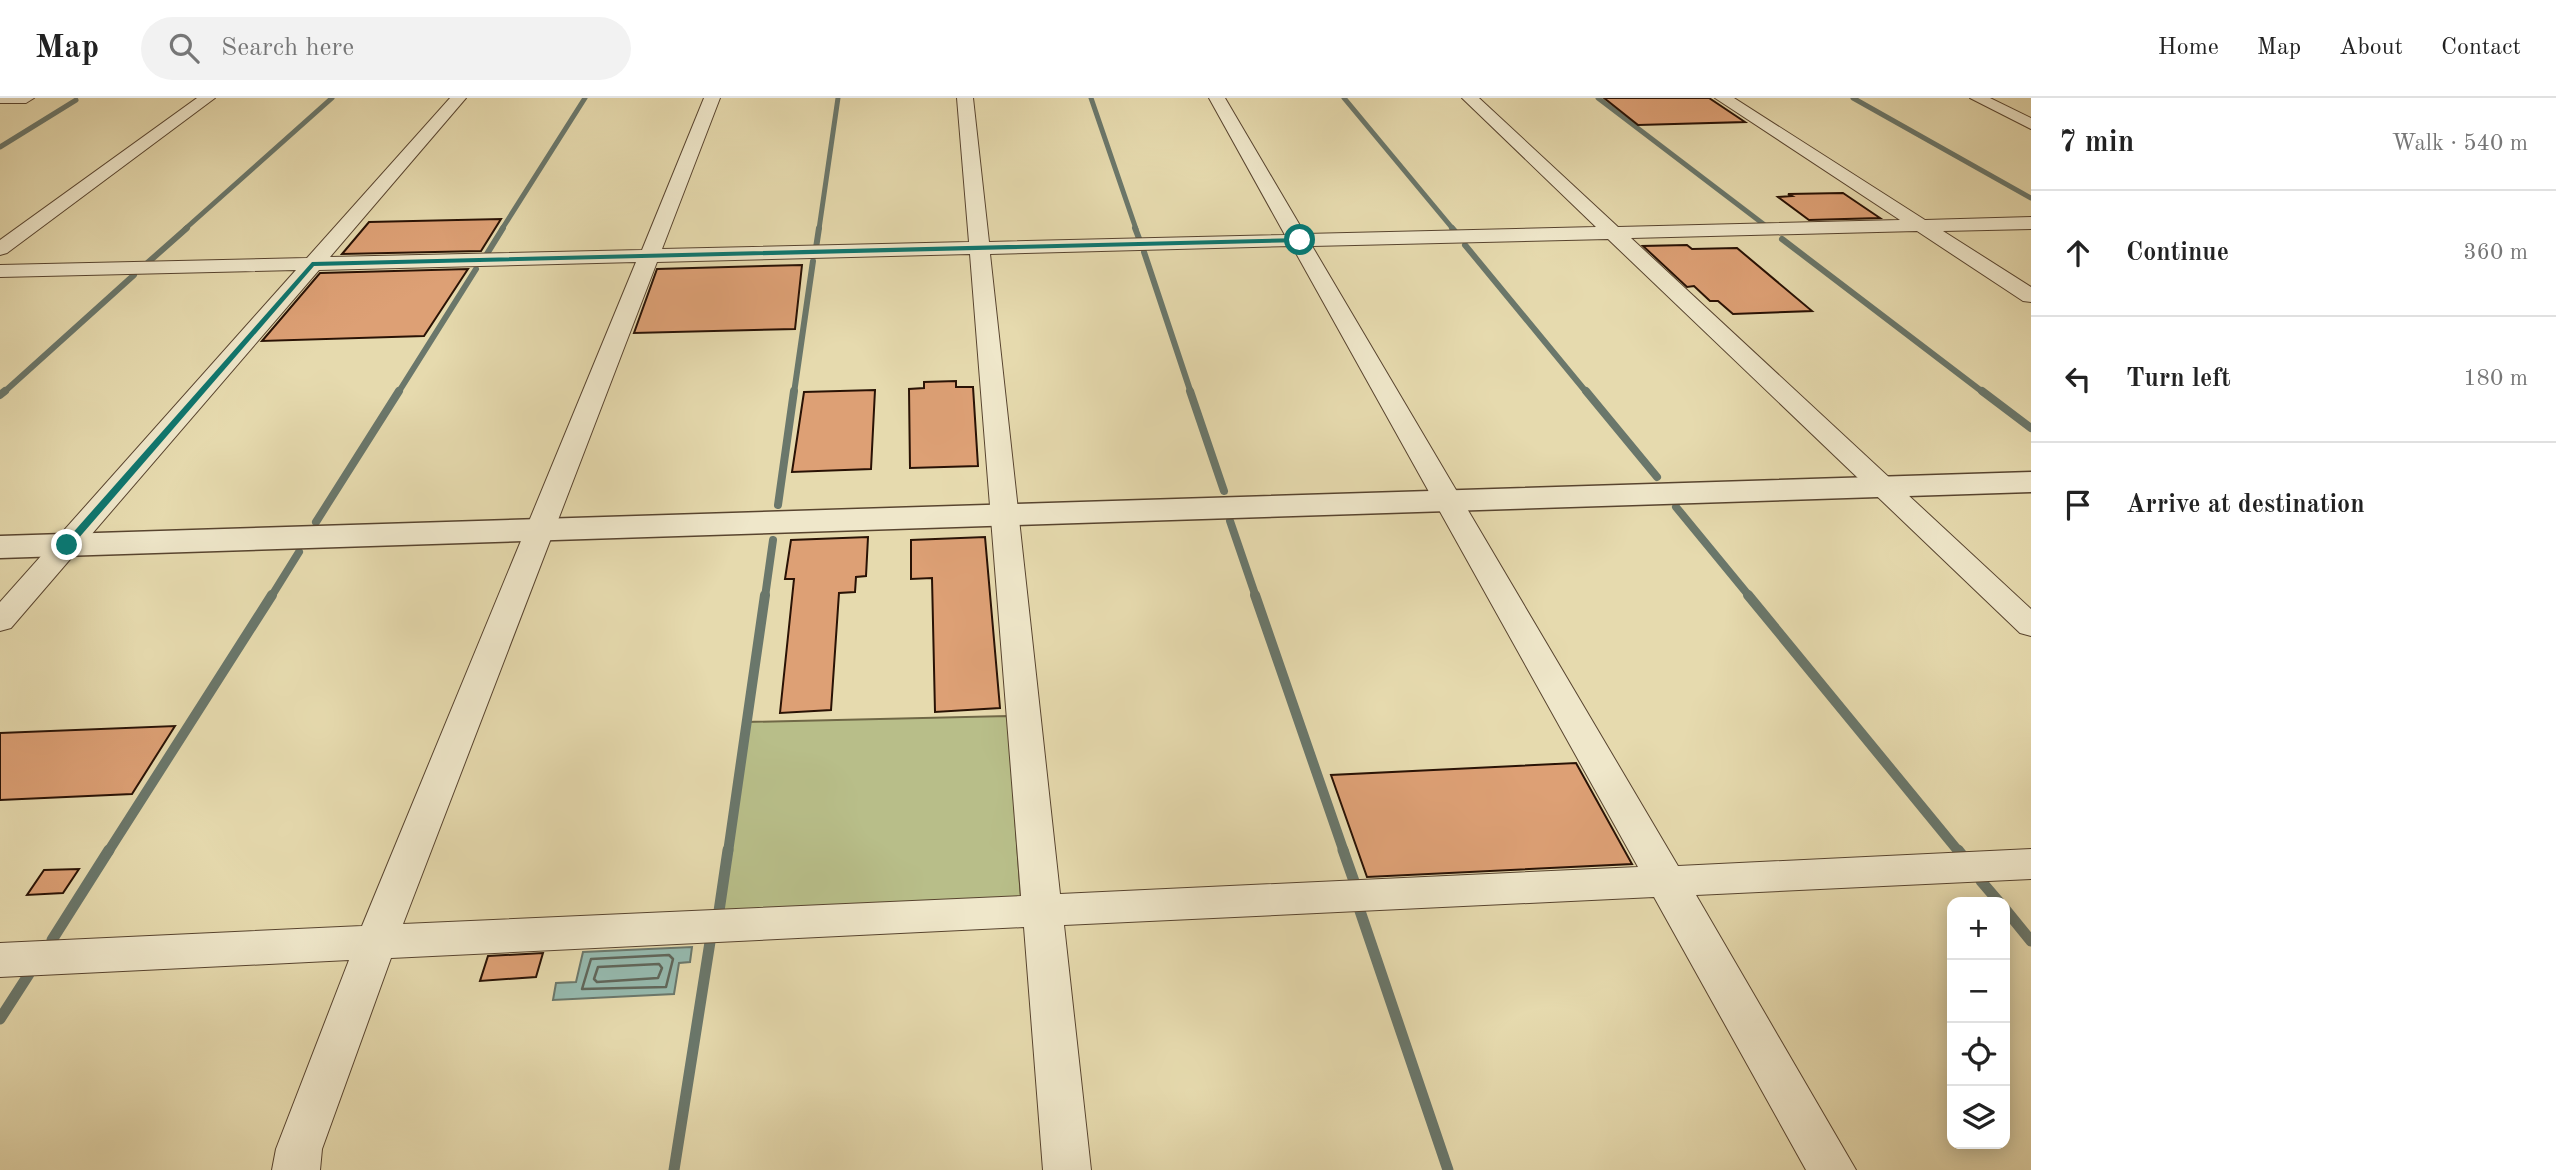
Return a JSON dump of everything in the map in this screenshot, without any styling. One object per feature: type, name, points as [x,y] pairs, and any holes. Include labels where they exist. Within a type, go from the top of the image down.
[{"type":"street","points":[[0,99],[26,98]]},
{"type":"street","points":[[0,249],[207,98]]},
{"type":"street","points":[[0,621],[458,98]]},
{"type":"street","points":[[296,1170],[299,1149],[376,942],[712,98]]},
{"type":"street","points":[[965,98],[1067,1170]]},
{"type":"street","points":[[1217,98],[1832,1170]]},
{"type":"street","points":[[1470,98],[2031,626]]},
{"type":"street","points":[[1723,98],[2031,296]]},
{"type":"street","points":[[1978,98],[2031,124]]},
{"type":"street","points":[[0,271],[979,251],[2031,223]]},
{"type":"street","points":[[0,547],[2031,482]]},
{"type":"street","points":[[0,960],[2031,864]]},
{"type":"green space","points":[[1008,716],[1021,899],[719,911],[746,722]]},
{"type":"water","points":[[692,947],[690,962],[679,963],[674,994],[553,1000],[556,983],[576,982],[583,952]]},
{"type":"building","points":[[1604,98],[1709,98],[1745,122],[1638,125]]},
{"type":"building","points":[[1843,193],[1880,218],[1809,220],[1778,197],[1792,196],[1788,194]]},
{"type":"building","points":[[501,219],[481,251],[342,254],[369,222]]},
{"type":"building","points":[[1687,245],[1692,249],[1737,248],[1812,311],[1733,314],[1718,301],[1710,301],[1694,286],[1687,287],[1643,246]]},
{"type":"building","points":[[802,265],[795,329],[634,333],[657,269]]},
{"type":"building","points":[[468,269],[424,336],[262,341],[320,273]]},
{"type":"building","points":[[956,381],[956,387],[973,387],[978,466],[910,468],[909,389],[924,388],[924,382]]},
{"type":"building","points":[[875,390],[871,469],[792,472],[804,392]]},
{"type":"building","points":[[868,537],[866,576],[856,577],[855,592],[839,593],[831,710],[780,713],[794,579],[785,579],[791,540]]},
{"type":"building","points":[[985,537],[1000,708],[935,712],[932,578],[911,579],[911,540]]},
{"type":"building","points":[[175,726],[132,794],[0,800],[0,733]]},
{"type":"building","points":[[1576,763],[1632,864],[1367,877],[1331,775]]},
{"type":"building","points":[[79,869],[63,893],[27,895],[44,870]]},
{"type":"building","points":[[543,953],[536,977],[480,981],[488,956]]},
{"type":"waterway","points":[[185,229],[332,98]]},
{"type":"waterway","points":[[502,229],[585,98]]},
{"type":"waterway","points":[[819,229],[838,98]]},
{"type":"waterway","points":[[1091,98],[1136,229]]},
{"type":"waterway","points":[[1344,98],[1453,229]]},
{"type":"waterway","points":[[1598,98],[1766,226]]},
{"type":"waterway","points":[[1853,98],[2031,198]]},
{"type":"waterway","points":[[0,147],[76,100]]},
{"type":"waterway","points":[[144,266],[187,228]]},
{"type":"waterway","points":[[485,257],[503,228]]},
{"type":"waterway","points":[[816,248],[819,228]]},
{"type":"waterway","points":[[1135,228],[1140,241]]},
{"type":"waterway","points":[[1452,228],[1458,235]]},
{"type":"waterway","points":[[1782,239],[1984,393]]},
{"type":"waterway","points":[[1465,245],[1587,393]]},
{"type":"waterway","points":[[1144,252],[1191,393]]},
{"type":"waterway","points":[[794,393],[813,261]]},
{"type":"waterway","points":[[398,393],[476,269]]},
{"type":"waterway","points":[[3,393],[134,275]]},
{"type":"waterway","points":[[0,395],[5,391]]},
{"type":"waterway","points":[[316,522],[399,391]]},
{"type":"waterway","points":[[778,505],[794,391]]},
{"type":"waterway","points":[[1190,391],[1224,491]]},
{"type":"waterway","points":[[1586,391],[1657,477]]},
{"type":"waterway","points":[[1982,391],[2031,428]]},
{"type":"waterway","points":[[1676,507],[1750,597]]},
{"type":"waterway","points":[[1230,521],[1256,597]]},
{"type":"waterway","points":[[765,597],[773,540]]},
{"type":"waterway","points":[[271,597],[299,552]]},
{"type":"waterway","points":[[108,852],[272,595]]},
{"type":"waterway","points":[[728,852],[765,595]]},
{"type":"waterway","points":[[1255,595],[1344,852]]},
{"type":"waterway","points":[[1748,595],[1959,852]]},
{"type":"waterway","points":[[52,940],[109,850]]},
{"type":"waterway","points":[[719,911],[728,850]]},
{"type":"waterway","points":[[1343,850],[1355,884]]},
{"type":"waterway","points":[[1958,850],[1962,855]]},
{"type":"waterway","points":[[1981,881],[1995,897]]},
{"type":"waterway","points":[[1359,908],[1448,1170]]},
{"type":"waterway","points":[[2010,915],[2031,941]]},
{"type":"waterway","points":[[674,1170],[710,942]]},
{"type":"waterway","points":[[0,1019],[29,974]]},
{"type":"route","points":[[67,545],[312,264],[1300,240]]}]
